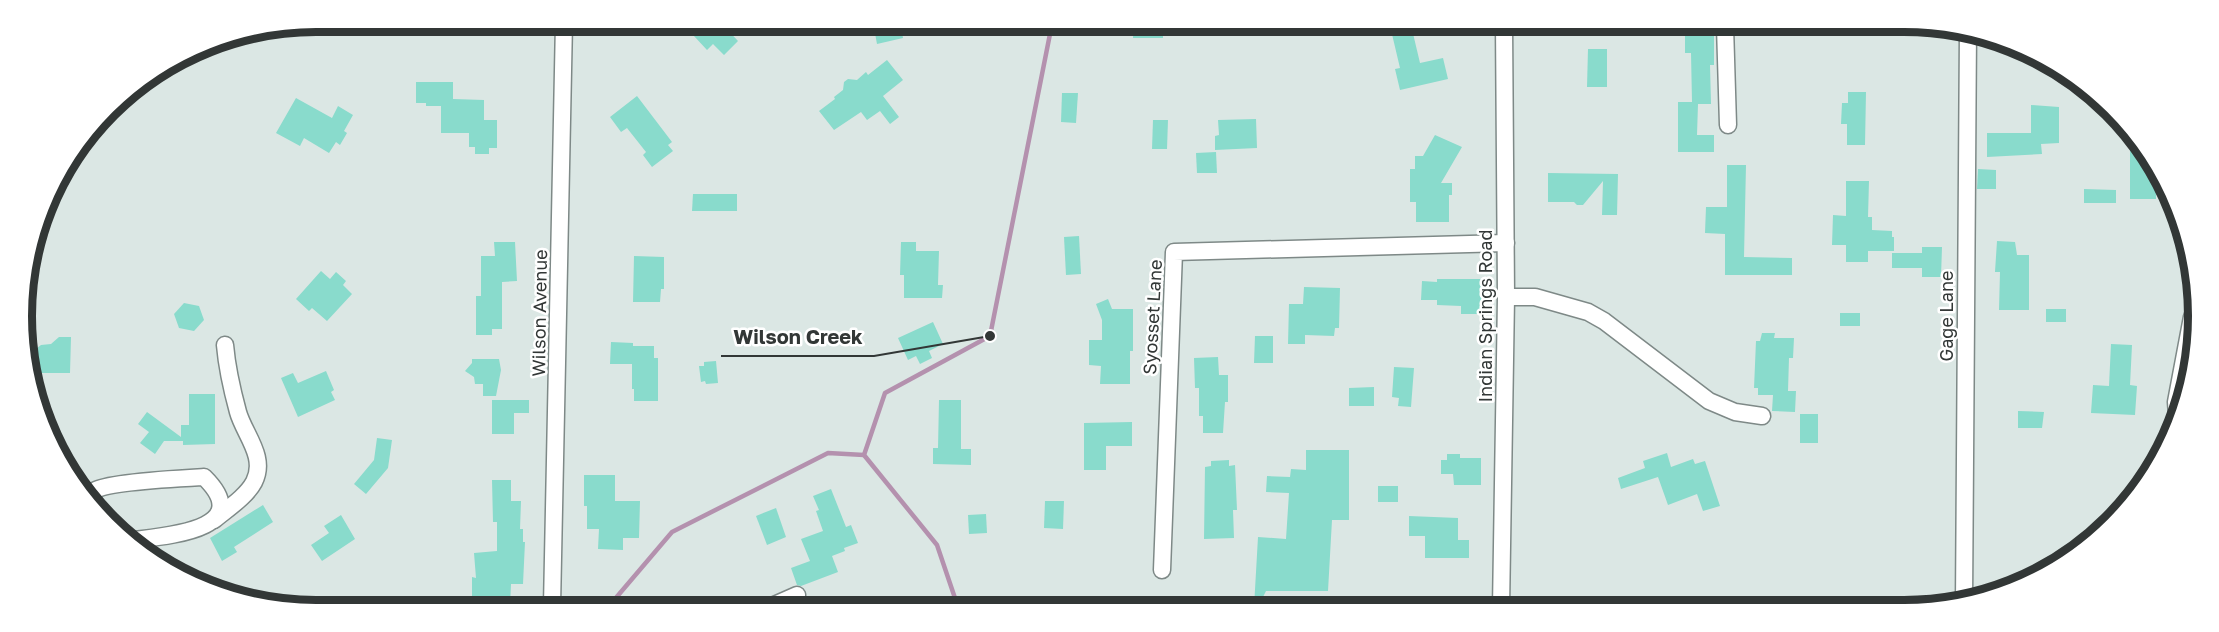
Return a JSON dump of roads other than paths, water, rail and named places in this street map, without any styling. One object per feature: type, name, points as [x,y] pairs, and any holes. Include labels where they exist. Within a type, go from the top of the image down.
[{"type":"street","name":"Wilson Avenue","points":[[552,600],[564,32]]},
{"type":"street","name":"Indian Springs Road","points":[[1501,600],[1506,297],[1504,32]]},
{"type":"street","points":[[1725,32],[1728,125]]},
{"type":"street","name":"Gage Lane","points":[[1964,594],[1968,39]]},
{"type":"street","name":"Syosset Lane","points":[[1162,570],[1174,252],[1506,243]]},
{"type":"street","points":[[1506,297],[1535,297],[1588,312],[1604,321],[1709,401],[1735,412],[1762,416]]},
{"type":"street","points":[[140,539],[179,535],[197,530],[214,520],[239,499],[254,481],[257,464],[254,445],[239,416],[228,374],[225,345]]},
{"type":"street","points":[[2180,382],[2184,360]]},
{"type":"street","points":[[94,494],[97,489],[109,485],[204,477],[215,488],[220,507],[214,520]]},
{"type":"street","points":[[786,600],[797,595]]},
{"type":"waterway","points":[[956,600],[937,545],[864,455],[885,393],[990,336],[1050,34],[1048,32]]},
{"type":"waterway","points":[[614,600],[672,532],[828,453],[864,455]]},
{"type":"place","name":"Wilson Creek","points":[[990,336]]}]
